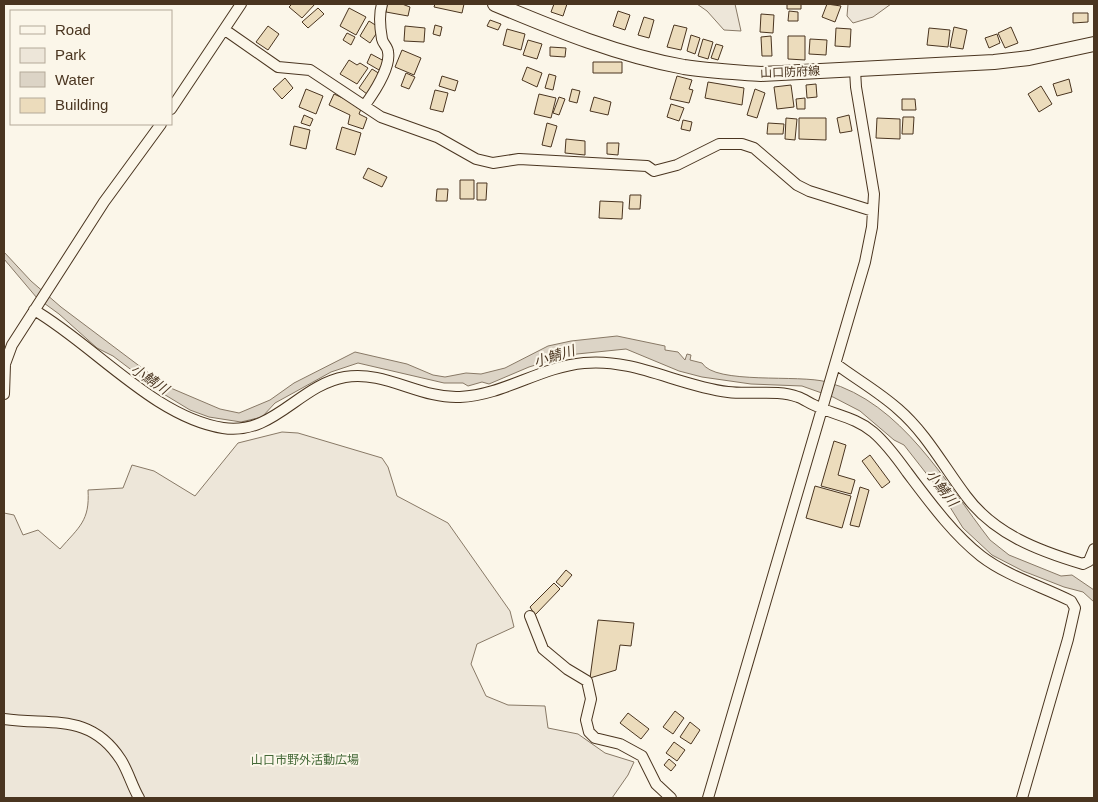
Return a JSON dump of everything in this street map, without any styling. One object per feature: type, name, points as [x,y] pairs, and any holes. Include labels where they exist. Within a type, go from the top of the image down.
[{"type":"main road","name":"山口防府線","points":[[495,4],[604,48],[686,67],[761,74],[994,62],[1029,58],[1094,44]]},
{"type":"street","points":[[172,108],[241,4]]},
{"type":"street","points":[[365,105],[380,82],[389,56],[382,40],[380,19],[382,4]]},
{"type":"street","points":[[225,30],[278,67],[310,70],[332,87],[365,105],[381,117],[438,138],[476,159],[493,163],[519,159],[648,166],[654,171],[677,165],[719,144],[742,144],[754,148],[797,185],[818,194],[873,211]]},
{"type":"street","points":[[708,798],[865,262],[874,194],[856,87],[855,70]]},
{"type":"street","points":[[4,394],[5,364],[10,351],[104,202],[161,125]]},
{"type":"street","points":[[35,309],[108,366],[183,416],[221,428],[238,430],[265,422],[320,386],[347,377],[384,379],[417,389],[458,397],[483,394],[556,368],[587,363],[641,368],[683,383],[728,392],[798,397],[856,420],[875,433],[950,525],[982,558],[1070,600],[1075,608],[1068,639],[1022,798]]},
{"type":"street","points":[[835,368],[898,408],[918,430],[967,498],[984,516],[1007,533],[1039,550],[1083,564],[1089,561],[1094,549]]},
{"type":"street","points":[[530,616],[543,650],[566,669],[587,681],[591,699],[586,720],[589,732],[595,738],[620,744],[642,756],[656,784],[670,798]]},
{"type":"street","points":[[4,719],[57,722],[82,727],[99,735],[121,760],[139,798]]},
{"type":"green space","points":[[697,4],[735,4],[741,31],[724,30],[707,11]]},
{"type":"green space","points":[[848,4],[891,4],[873,17],[853,23],[847,16]]},
{"type":"green space","name":"山口市野外活動広場","points":[[282,432],[298,433],[382,458],[388,467],[397,496],[448,523],[510,611],[514,627],[477,644],[471,664],[486,696],[508,705],[545,706],[548,728],[578,734],[605,753],[634,762],[628,775],[612,798],[4,798],[4,513],[14,515],[23,535],[38,530],[60,549],[82,523],[87,509],[88,490],[123,488],[132,465],[154,471],[195,496],[238,443]]},
{"type":"water","name":"小鯖川","points":[[4,252],[31,281],[61,307],[166,386],[220,409],[239,413],[270,400],[294,383],[355,352],[407,364],[433,375],[445,377],[466,373],[481,374],[505,368],[548,346],[571,341],[617,336],[665,346],[665,350],[678,352],[685,360],[687,354],[691,355],[690,360],[702,363],[710,370],[723,374],[740,377],[827,382],[854,392],[878,407],[900,426],[920,447],[990,540],[1009,555],[1061,576],[1072,575],[1094,590],[1094,602],[1083,592],[1064,587],[1023,571],[992,555],[963,528],[940,491],[904,445],[894,440],[860,411],[833,397],[802,386],[751,384],[702,377],[679,371],[626,349],[577,354],[555,359],[529,367],[489,384],[482,382],[468,386],[463,383],[444,383],[358,363],[331,372],[275,403],[262,417],[241,422],[209,417],[190,410],[162,393],[113,356],[97,348],[59,314],[37,298],[4,259]]},
{"type":"building","points":[[292,4],[315,4],[302,18],[289,7]]},
{"type":"building","points":[[387,4],[402,4],[410,7],[408,16],[386,12]]},
{"type":"building","points":[[435,4],[464,4],[462,13],[434,7]]},
{"type":"building","points":[[554,4],[567,4],[563,16],[551,12]]},
{"type":"building","points":[[787,4],[801,4],[801,9],[787,9]]},
{"type":"building","points":[[827,4],[841,6],[835,22],[822,17]]},
{"type":"building","points":[[318,8],[324,14],[308,28],[302,22]]},
{"type":"building","points":[[349,8],[366,17],[356,35],[340,26]]},
{"type":"building","points":[[618,11],[630,15],[625,30],[613,26]]},
{"type":"building","points":[[789,11],[798,12],[798,21],[788,21]]},
{"type":"building","points":[[1073,13],[1088,13],[1088,22],[1073,23]]},
{"type":"building","points":[[761,14],[774,15],[773,33],[760,32]]},
{"type":"building","points":[[644,17],[654,20],[649,38],[638,35]]},
{"type":"building","points":[[490,20],[501,24],[498,30],[487,26]]},
{"type":"building","points":[[369,21],[380,28],[370,43],[360,36]]},
{"type":"building","points":[[435,25],[442,27],[440,36],[433,34]]},
{"type":"building","points":[[674,25],[687,28],[681,50],[667,47]]},
{"type":"building","points":[[268,26],[279,34],[268,50],[256,42]]},
{"type":"building","points":[[405,26],[425,28],[424,42],[404,41]]},
{"type":"building","points":[[954,27],[967,30],[963,49],[950,47]]},
{"type":"building","points":[[1011,27],[1018,43],[1005,48],[998,33]]},
{"type":"building","points":[[836,28],[851,29],[850,47],[835,46]]},
{"type":"building","points":[[929,28],[950,30],[948,47],[927,45]]},
{"type":"building","points":[[507,29],[525,34],[521,50],[503,45]]},
{"type":"building","points":[[347,33],[355,37],[351,45],[343,40]]},
{"type":"building","points":[[997,34],[1000,43],[989,48],[985,38]]},
{"type":"building","points":[[691,35],[700,38],[695,54],[687,51]]},
{"type":"building","points":[[771,36],[772,56],[762,56],[761,37]]},
{"type":"building","points":[[788,36],[805,36],[805,60],[788,59]]},
{"type":"building","points":[[703,39],[713,42],[708,59],[698,56]]},
{"type":"building","points":[[810,39],[827,40],[826,55],[809,54]]},
{"type":"building","points":[[528,40],[542,44],[537,59],[523,55]]},
{"type":"building","points":[[716,44],[723,46],[718,60],[711,58]]},
{"type":"building","points":[[550,47],[566,48],[565,57],[550,56]]},
{"type":"building","points":[[402,50],[421,58],[414,75],[395,67]]},
{"type":"building","points":[[371,54],[384,61],[379,70],[367,63]]},
{"type":"building","points":[[349,60],[357,65],[360,63],[368,68],[357,84],[340,74]]},
{"type":"building","points":[[593,62],[622,62],[622,73],[593,73]]},
{"type":"building","points":[[527,67],[542,73],[537,87],[522,80]]},
{"type":"building","points":[[372,69],[380,74],[367,94],[359,88]]},
{"type":"building","points":[[406,73],[415,77],[409,89],[401,86]]},
{"type":"building","points":[[549,74],[556,76],[553,90],[545,88]]},
{"type":"building","points":[[442,76],[458,81],[455,91],[439,86]]},
{"type":"building","points":[[677,76],[692,80],[689,89],[693,90],[689,103],[670,99]]},
{"type":"building","points":[[285,78],[293,88],[282,99],[273,89]]},
{"type":"building","points":[[1069,79],[1072,92],[1057,96],[1053,84]]},
{"type":"building","points":[[708,82],[744,88],[742,105],[705,98]]},
{"type":"building","points":[[816,84],[817,97],[807,98],[806,85]]},
{"type":"building","points":[[791,85],[794,107],[777,109],[774,87]]},
{"type":"building","points":[[1041,86],[1052,104],[1039,112],[1028,94]]},
{"type":"building","points":[[306,89],[323,96],[316,114],[299,107]]},
{"type":"building","points":[[572,89],[580,91],[577,103],[569,101]]},
{"type":"building","points":[[755,89],[765,93],[757,118],[747,115]]},
{"type":"building","points":[[435,90],[448,93],[443,112],[430,109]]},
{"type":"building","points":[[334,94],[356,104],[356,107],[361,109],[359,114],[367,118],[363,129],[348,124],[350,115],[329,105]]},
{"type":"building","points":[[539,94],[556,98],[551,118],[534,114]]},
{"type":"building","points":[[559,97],[565,99],[559,115],[553,113]]},
{"type":"building","points":[[594,97],[611,102],[608,115],[590,111]]},
{"type":"building","points":[[805,98],[805,109],[797,109],[796,99]]},
{"type":"building","points":[[902,99],[915,99],[916,110],[902,110]]},
{"type":"building","points":[[671,104],[684,108],[679,121],[667,117]]},
{"type":"building","points":[[304,115],[313,119],[310,126],[301,123]]},
{"type":"building","points":[[849,115],[852,131],[840,133],[837,118]]},
{"type":"building","points":[[903,117],[914,117],[913,134],[902,134]]},
{"type":"building","points":[[786,118],[797,119],[795,140],[785,139]]},
{"type":"building","points":[[799,118],[826,118],[826,140],[799,139]]},
{"type":"building","points":[[877,118],[900,119],[900,139],[876,138]]},
{"type":"building","points":[[683,120],[692,122],[690,131],[681,129]]},
{"type":"building","points":[[547,123],[557,126],[551,147],[542,145]]},
{"type":"building","points":[[768,123],[784,124],[783,134],[767,134]]},
{"type":"building","points":[[294,126],[310,130],[306,149],[290,145]]},
{"type":"building","points":[[342,127],[361,133],[355,155],[336,149]]},
{"type":"building","points":[[566,139],[585,141],[585,155],[565,153]]},
{"type":"building","points":[[607,143],[619,143],[618,155],[607,154]]},
{"type":"building","points":[[368,168],[387,177],[382,187],[363,178]]},
{"type":"building","points":[[460,180],[474,180],[474,199],[460,199]]},
{"type":"building","points":[[477,183],[487,183],[486,200],[477,200]]},
{"type":"building","points":[[437,189],[448,189],[447,201],[436,201]]},
{"type":"building","points":[[630,195],[641,195],[640,209],[629,209]]},
{"type":"building","points":[[600,201],[623,202],[622,219],[599,218]]},
{"type":"building","points":[[834,441],[846,445],[838,475],[855,480],[851,494],[821,486]]},
{"type":"building","points":[[870,455],[890,482],[882,488],[862,461]]},
{"type":"building","points":[[815,486],[851,496],[842,528],[806,518]]},
{"type":"building","points":[[860,487],[869,490],[859,527],[850,525]]},
{"type":"building","points":[[566,570],[572,575],[562,587],[556,582]]},
{"type":"building","points":[[554,583],[560,589],[535,615],[530,607]]},
{"type":"building","points":[[598,620],[634,623],[631,646],[620,645],[616,670],[590,678]]},
{"type":"building","points":[[675,711],[684,718],[673,734],[663,727]]},
{"type":"building","points":[[628,713],[649,729],[641,739],[620,723]]},
{"type":"building","points":[[690,722],[700,730],[691,744],[680,737]]},
{"type":"building","points":[[674,742],[685,750],[677,761],[666,753]]},
{"type":"building","points":[[669,759],[676,765],[671,771],[664,765]]}]
